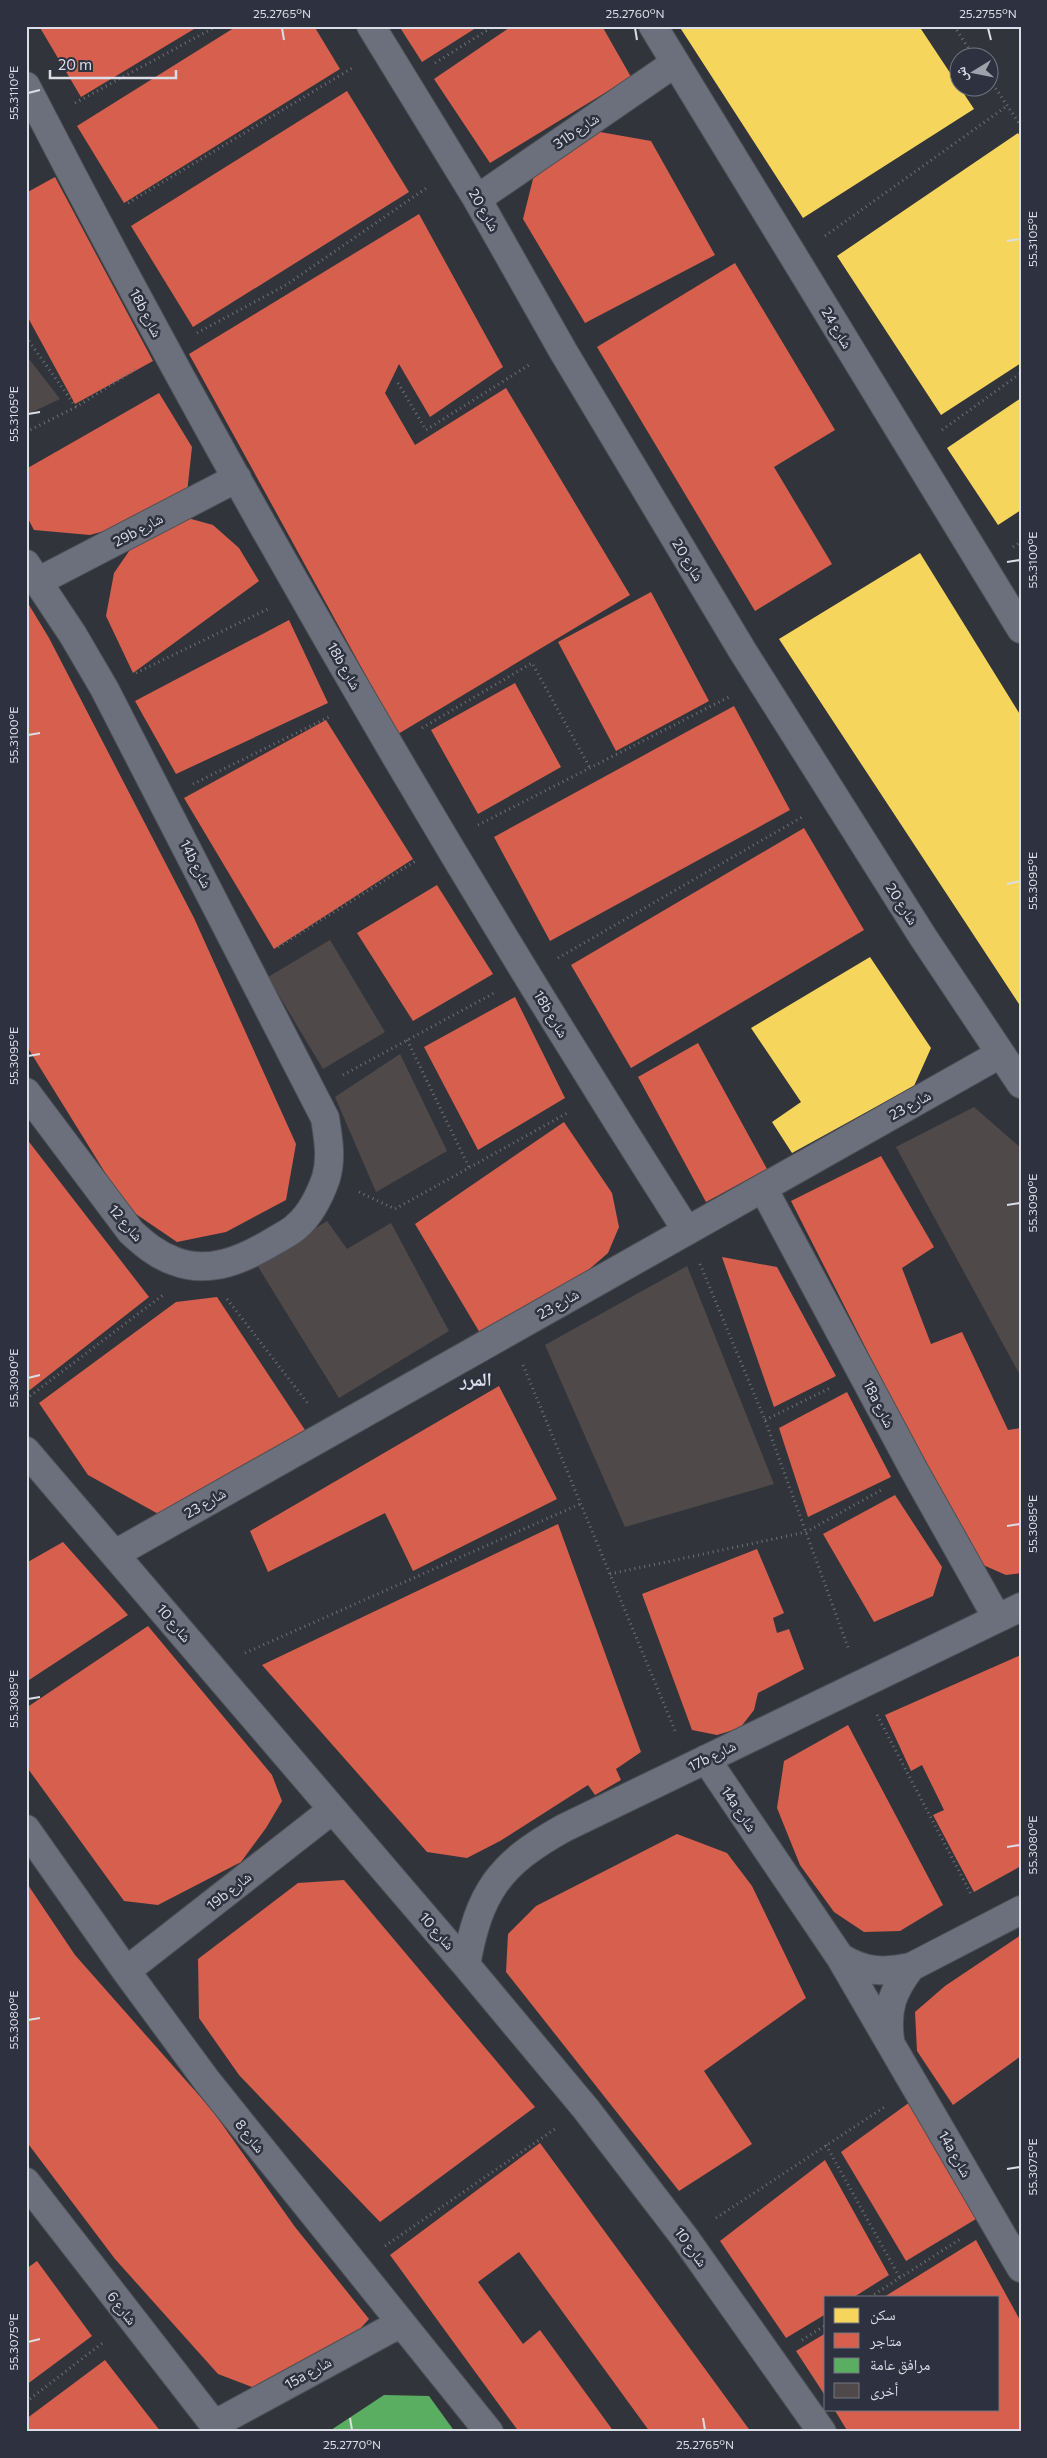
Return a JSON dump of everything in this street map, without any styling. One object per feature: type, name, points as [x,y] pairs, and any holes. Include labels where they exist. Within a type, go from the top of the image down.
[{"type":"street","name":"شارع 24","points":[[653,26],[1021,629]]},
{"type":"street","name":"شارع 20","points":[[378,37],[477,199],[560,344],[761,680],[834,798],[1021,1084]]},
{"type":"street","name":"31b شارع","points":[[477,199],[675,63]]},
{"type":"street","name":"18b شارع","points":[[26,86],[166,350],[363,700],[527,975],[687,1231]]},
{"type":"street","name":"29b شارع","points":[[32,573],[237,478]]},
{"type":"street","name":"14b شارع","points":[[32,573],[104,688],[163,799],[326,1118],[330,1147],[327,1176]]},
{"type":"street","name":"شارع 23","points":[[115,1554],[1000,1054]]},
{"type":"street","name":"شارع 12","points":[[26,1092],[131,1232],[151,1250],[175,1262],[201,1267],[224,1265],[245,1258],[297,1227],[315,1204],[327,1176]]},
{"type":"street","name":"18a شارع","points":[[763,1188],[914,1472],[1009,1612]]},
{"type":"street","name":"شارع 10","points":[[26,1451],[466,1965],[586,2109],[685,2238],[822,2432]]},
{"type":"street","name":"17b شارع","points":[[466,1965],[472,1930],[486,1897],[506,1868],[533,1845],[860,1683],[1009,1612]]},
{"type":"street","name":"14a شارع","points":[[698,1763],[840,1957],[1021,2268]]},
{"type":"street","name":"19b شارع","points":[[126,1972],[332,1810]]},
{"type":"street","name":"شارع 8","points":[[26,1829],[126,1972],[207,2081],[489,2432]]},
{"type":"street","name":"14a شارع","points":[[840,1957],[856,1967],[874,1971],[893,1971],[911,1967],[1021,1910]]},
{"type":"street","name":"14a شارع","points":[[890,2040],[888,2020],[891,2000],[899,1982],[911,1967]]},
{"type":"street","name":"شارع 6","points":[[26,2182],[217,2428]]},
{"type":"street","name":"15a شارع","points":[[217,2428],[401,2323]]},
{"type":"path","points":[[44,120],[217,26]]},
{"type":"path","points":[[405,82],[494,26]]},
{"type":"path","points":[[954,26],[968,48]]},
{"type":"path","points":[[98,222],[378,37]]},
{"type":"path","points":[[1000,95],[1021,126]]},
{"type":"path","points":[[794,258],[1007,106]]},
{"type":"path","points":[[26,432],[76,407],[166,350],[286,285],[457,166]]},
{"type":"path","points":[[26,337],[76,407]]},
{"type":"path","points":[[398,383],[426,430],[560,344]]},
{"type":"path","points":[[913,452],[1021,373]]},
{"type":"path","points":[[104,688],[301,592]]},
{"type":"path","points":[[391,747],[532,663],[590,768]]},
{"type":"path","points":[[248,966],[446,841],[761,680]]},
{"type":"path","points":[[163,799],[363,700]]},
{"type":"path","points":[[312,1091],[527,975],[834,798]]},
{"type":"path","points":[[407,1040],[469,1167]]},
{"type":"path","points":[[327,1176],[395,1209],[600,1094]]},
{"type":"path","points":[[687,1231],[766,1420],[860,1683],[988,1927]]},
{"type":"path","points":[[26,1399],[201,1267],[331,1432]]},
{"type":"path","points":[[509,1332],[610,1574],[698,1763]]},
{"type":"path","points":[[766,1420],[862,1372]]},
{"type":"path","points":[[610,1574],[806,1532],[914,1472]]},
{"type":"path","points":[[212,1668],[580,1504]]},
{"type":"path","points":[[685,2238],[916,2086]]},
{"type":"path","points":[[356,2266],[586,2109]]},
{"type":"path","points":[[826,2145],[900,2278]]},
{"type":"path","points":[[872,2296],[992,2220]]},
{"type":"path","points":[[26,2402],[132,2320]]},
{"type":"building: سكن","points":[[679,26],[919,26],[950,73],[950,98],[967,98],[974,109],[803,218]]},
{"type":"building: سكن","points":[[1018,133],[1021,138],[1021,363],[941,415],[837,256]]},
{"type":"building: سكن","points":[[1021,398],[1021,510],[998,525],[947,448]]},
{"type":"building: سكن","points":[[920,553],[1021,716],[1021,1007],[779,639]]},
{"type":"building: سكن","points":[[870,957],[931,1048],[914,1086],[792,1153],[772,1122],[801,1102],[751,1028]]},
{"type":"building: متاجر","points":[[39,26],[199,26],[81,97]]},
{"type":"building: متاجر","points":[[237,26],[314,26],[340,69],[124,203],[77,126]]},
{"type":"building: متاجر","points":[[399,26],[479,26],[422,62]]},
{"type":"building: متاجر","points":[[512,26],[602,26],[631,77],[490,163],[434,79]]},
{"type":"building: متاجر","points":[[347,91],[409,192],[193,327],[131,226]]},
{"type":"building: متاجر","points":[[600,132],[651,141],[715,255],[585,323],[523,219],[537,163]]},
{"type":"building: متاجر","points":[[55,177],[153,361],[75,404],[26,314],[26,193]]},
{"type":"building: متاجر","points":[[419,214],[503,367],[430,417],[399,364],[385,393],[415,445],[506,388],[630,595],[398,734],[189,354]]},
{"type":"building: متاجر","points":[[735,263],[835,430],[774,467],[832,564],[755,611],[597,347]]},
{"type":"building: متاجر","points":[[159,393],[192,447],[187,493],[132,523],[90,535],[34,530],[26,515],[26,469]]},
{"type":"building: متاجر","points":[[184,517],[213,525],[239,548],[259,581],[133,673],[106,616],[114,573],[134,544]]},
{"type":"building: متاجر","points":[[651,592],[709,701],[616,751],[558,642]]},
{"type":"building: متاجر","points":[[26,600],[49,638],[194,918],[296,1144],[286,1200],[226,1232],[177,1242],[127,1208],[26,1045]]},
{"type":"building: متاجر","points":[[289,620],[328,703],[176,774],[135,701]]},
{"type":"building: متاجر","points":[[515,683],[561,767],[478,814],[431,730]]},
{"type":"building: متاجر","points":[[734,706],[790,810],[550,941],[494,837]]},
{"type":"building: متاجر","points":[[326,720],[413,859],[274,949],[184,798]]},
{"type":"building: متاجر","points":[[804,828],[864,930],[631,1068],[571,965]]},
{"type":"building: متاجر","points":[[437,885],[493,974],[413,1021],[357,933]]},
{"type":"building: متاجر","points":[[515,997],[565,1098],[478,1150],[424,1047]]},
{"type":"building: متاجر","points":[[698,1043],[767,1169],[706,1202],[638,1077]]},
{"type":"building: متاجر","points":[[564,1122],[612,1193],[619,1227],[608,1253],[586,1272],[480,1333],[415,1224]]},
{"type":"building: متاجر","points":[[26,1138],[149,1297],[26,1393]]},
{"type":"building: متاجر","points":[[881,1156],[934,1247],[902,1268],[931,1344],[962,1332],[1008,1430],[1021,1428],[1021,1573],[1006,1575],[974,1561],[791,1201]]},
{"type":"building: متاجر","points":[[722,1257],[777,1267],[836,1376],[774,1407]]},
{"type":"building: متاجر","points":[[217,1297],[307,1433],[162,1516],[88,1475],[39,1403],[176,1302]]},
{"type":"building: متاجر","points":[[499,1386],[557,1499],[413,1571],[385,1513],[268,1572],[250,1531]]},
{"type":"building: متاجر","points":[[847,1392],[891,1477],[808,1517],[779,1428]]},
{"type":"building: متاجر","points":[[895,1495],[942,1567],[933,1596],[874,1622],[823,1534]]},
{"type":"building: متاجر","points":[[558,1524],[641,1752],[616,1769],[621,1780],[595,1795],[588,1785],[500,1841],[467,1858],[427,1852],[262,1665]]},
{"type":"building: متاجر","points":[[63,1542],[128,1615],[26,1682],[26,1563]]},
{"type":"building: متاجر","points":[[757,1549],[784,1613],[773,1618],[777,1633],[789,1629],[804,1669],[758,1693],[754,1710],[740,1728],[717,1735],[692,1730],[642,1594]]},
{"type":"building: متاجر","points":[[148,1626],[272,1775],[282,1801],[266,1828],[241,1862],[158,1905],[124,1901],[26,1766],[26,1708]]},
{"type":"building: متاجر","points":[[1021,1655],[1021,1866],[974,1892],[933,1815],[944,1810],[922,1765],[911,1771],[885,1715]]},
{"type":"building: متاجر","points":[[848,1725],[943,1905],[900,1931],[864,1932],[834,1912],[800,1865],[777,1808],[784,1761]]},
{"type":"building: متاجر","points":[[677,1834],[727,1853],[752,1886],[806,1998],[704,2071],[752,2144],[679,2191],[506,1972],[508,1934],[536,1906]]},
{"type":"building: متاجر","points":[[344,1880],[535,2107],[380,2222],[239,2075],[199,2018],[198,1959],[298,1883]]},
{"type":"building: متاجر","points":[[26,1882],[75,1955],[212,2110],[295,2227],[369,2319],[350,2340],[265,2392],[218,2374],[115,2259],[26,2141]]},
{"type":"building: متاجر","points":[[1021,1935],[1021,2056],[953,2105],[917,2051],[915,2012],[945,1986]]},
{"type":"building: متاجر","points":[[910,2102],[976,2219],[906,2261],[841,2152]]},
{"type":"building: متاجر","points":[[540,2143],[751,2432],[650,2432],[519,2252],[478,2282],[523,2344],[540,2330],[614,2432],[519,2432],[390,2255]]},
{"type":"building: متاجر","points":[[825,2160],[889,2275],[856,2296],[824,2296],[824,2315],[786,2338],[720,2241]]},
{"type":"building: متاجر","points":[[976,2240],[1021,2322],[1021,2432],[848,2432],[835,2410],[1000,2410],[1000,2296],[886,2296]]},
{"type":"building: متاجر","points":[[37,2261],[92,2336],[26,2385],[26,2269]]},
{"type":"building: متاجر","points":[[824,2334],[824,2394],[796,2351]]},
{"type":"building: متاجر","points":[[105,2360],[161,2432],[26,2432],[26,2419]]},
{"type":"building: مرافق عامة","points":[[384,2395],[429,2396],[455,2432],[328,2432]]},
{"type":"building: أخرى","points":[[26,355],[60,399],[26,415]]},
{"type":"building: أخرى","points":[[330,940],[385,1032],[323,1069],[268,977]]},
{"type":"building: أخرى","points":[[400,1054],[447,1151],[376,1192],[335,1097]]},
{"type":"building: أخرى","points":[[974,1107],[1021,1148],[1021,1377],[896,1147]]},
{"type":"building: أخرى","points":[[327,1221],[347,1249],[391,1223],[449,1331],[339,1398],[257,1265]]},
{"type":"building: أخرى","points":[[687,1266],[774,1484],[625,1527],[545,1345]]},
{"type":"district","name":"المرر","points":[[476,1379]]}]
